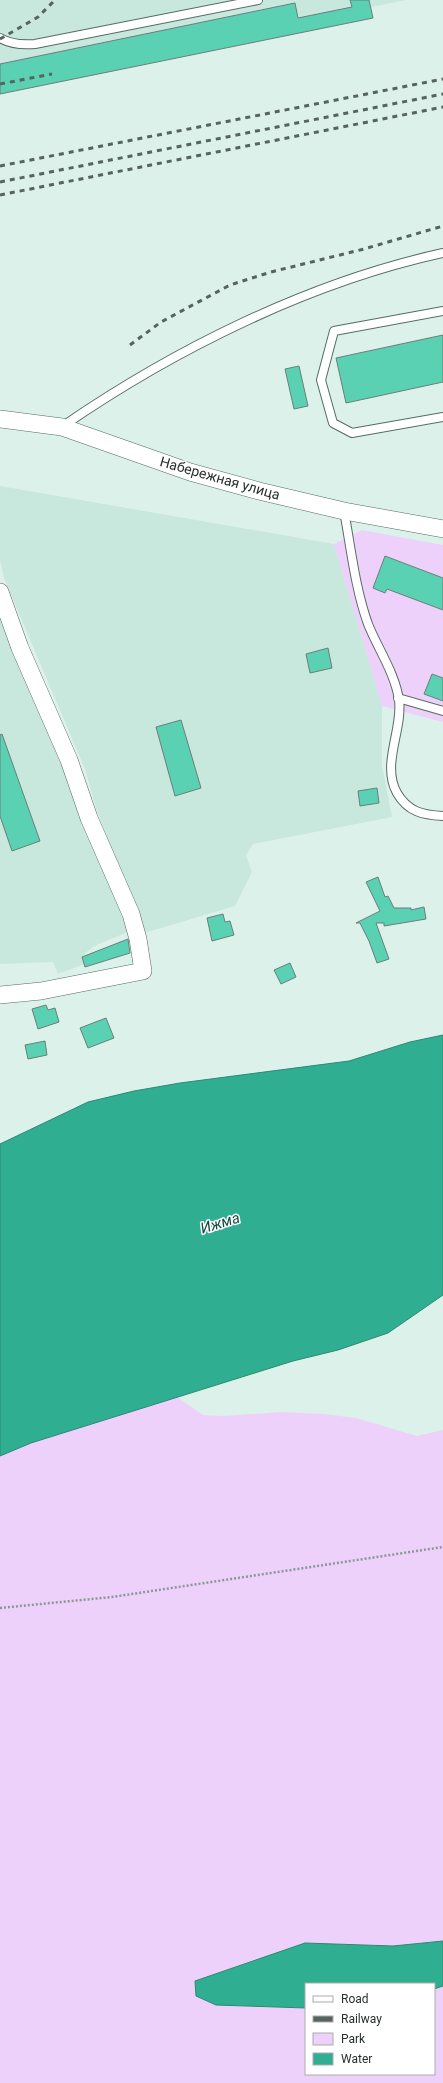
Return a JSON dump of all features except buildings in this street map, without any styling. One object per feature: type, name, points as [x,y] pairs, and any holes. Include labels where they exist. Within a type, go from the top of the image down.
[{"type":"street","name":"Набережная улица","points":[[0,419],[62,427],[190,472],[344,511],[443,529]]},
{"type":"street","points":[[0,592],[20,648],[68,760],[89,818],[131,914],[142,954],[143,971],[41,991],[0,995]]},
{"type":"lane","points":[[0,38],[5,41],[24,45],[35,44],[258,0]]},
{"type":"lane","points":[[62,427],[90,408],[182,354],[264,313],[374,271],[408,260],[443,253]]},
{"type":"lane","points":[[443,311],[334,331],[321,380],[333,423],[352,433],[443,417]]},
{"type":"lane","points":[[344,511],[368,623],[389,669],[398,698],[399,713],[391,767],[396,792],[404,803],[418,813],[443,816]]},
{"type":"lane","points":[[398,698],[443,711]]},
{"type":"path","points":[[0,1608],[112,1597],[443,1547]]},
{"type":"shaded area","points":[[0,0],[406,0],[371,7],[373,18],[0,94]]},
{"type":"shaded area","points":[[0,486],[334,544],[382,706],[382,766],[392,817],[253,844],[246,856],[252,872],[235,906],[144,933],[96,808],[85,769],[4,578],[0,560]]},
{"type":"shaded area","points":[[0,613],[130,931],[94,946],[84,954],[87,963],[58,974],[53,962],[0,964]]},
{"type":"green space","points":[[362,530],[443,545],[443,722],[382,706],[334,544]]},
{"type":"green space","points":[[177,1397],[203,1415],[224,1416],[281,1412],[324,1414],[356,1418],[417,1436],[443,1430],[443,1941],[393,1946],[305,1943],[195,1981],[196,1996],[216,2005],[305,2008],[305,2075],[435,2075],[435,1989],[443,1986],[443,2083],[0,2083],[0,1456],[31,1443]]},
{"type":"water","name":"Ижма","points":[[443,1035],[443,1295],[388,1333],[338,1350],[293,1361],[31,1443],[0,1456],[0,1144],[88,1102],[134,1091],[180,1083],[349,1061],[410,1042]]},
{"type":"water","points":[[443,1941],[443,1986],[435,1989],[435,1983],[305,1983],[305,2008],[216,2005],[196,1996],[195,1981],[305,1943],[393,1946]]},
{"type":"railway","points":[[0,39],[38,17],[55,0]]},
{"type":"railway","points":[[0,84],[52,74]]},
{"type":"railway","points":[[0,166],[443,79]]},
{"type":"railway","points":[[0,182],[443,94]]},
{"type":"railway","points":[[0,195],[443,107]]},
{"type":"railway","points":[[130,345],[161,322],[230,285],[271,272],[364,249],[443,226]]}]
